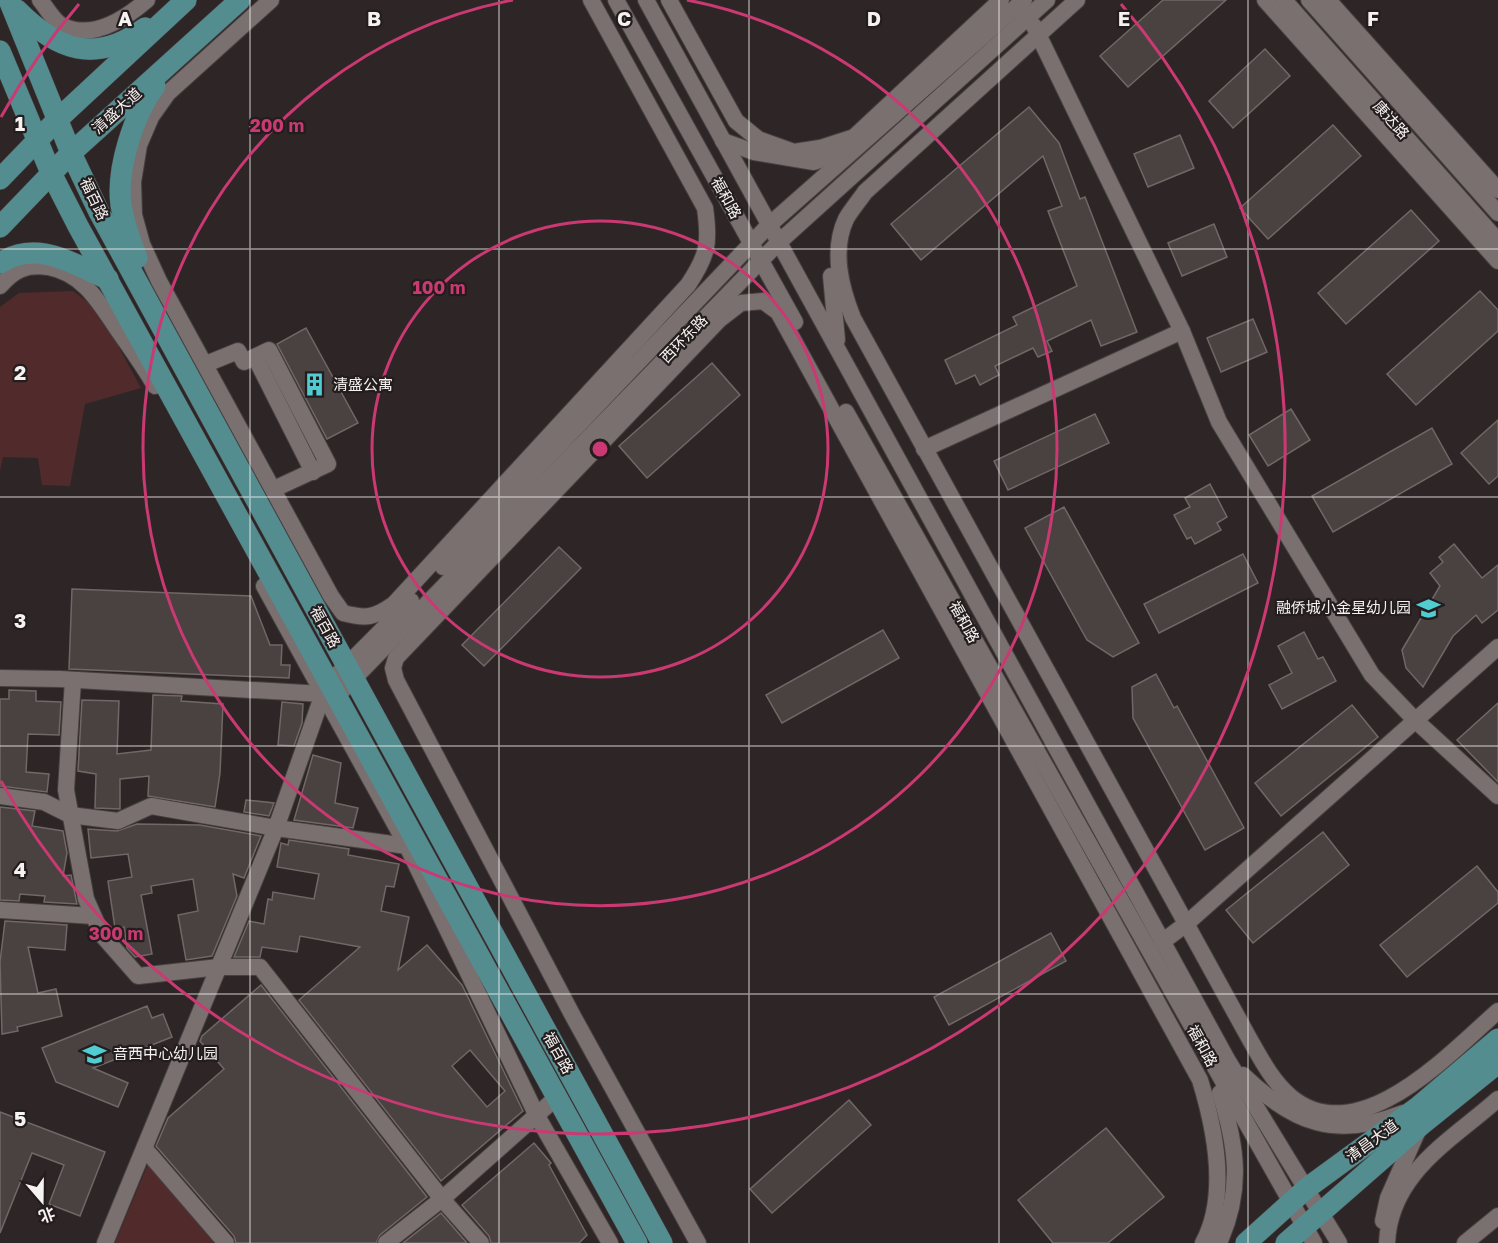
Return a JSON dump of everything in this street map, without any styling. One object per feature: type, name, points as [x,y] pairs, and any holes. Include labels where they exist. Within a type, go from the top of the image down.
[{"type":"main road","points":[[10,2],[50,39],[64,46],[85,49],[106,47],[137,34],[185,0]]},
{"type":"main road","points":[[0,179],[58,119],[185,0]]},
{"type":"main road","name":"清盛大道","points":[[0,227],[71,153],[240,0]]},
{"type":"main road","name":"福百路","points":[[10,2],[71,153],[99,212],[662,1243]]},
{"type":"main road","name":"福百路","points":[[0,51],[51,172],[108,279],[330,691],[637,1243]]},
{"type":"main road","points":[[167,337],[157,298],[127,233],[120,202],[120,185],[134,123],[149,93],[173,61]]},
{"type":"main road","points":[[0,263],[13,255],[36,252],[61,257],[108,279]]},
{"type":"main road","name":"清昌大道","points":[[1286,1243],[1309,1235],[1321,1214],[1498,1039]]},
{"type":"main road","name":"清昌大道","points":[[1246,1243],[1307,1188],[1498,1063]]},
{"type":"street","points":[[40,0],[61,25],[83,30],[103,28],[147,0]]},
{"type":"street","points":[[271,0],[168,93],[151,117],[138,154],[133,182],[134,215],[142,244],[159,281],[343,613],[360,617],[377,615],[394,604],[688,285],[701,265],[709,237],[705,207],[591,0]]},
{"type":"street","name":"福和路","points":[[616,0],[1309,1235]]},
{"type":"street","name":"福和路","points":[[646,0],[1228,1061],[1340,1243]]},
{"type":"street","points":[[669,0],[736,122],[758,139],[794,152],[820,148],[854,137],[1001,0]]},
{"type":"street","name":"西环东路","points":[[350,674],[768,226],[882,128],[1024,0]]},
{"type":"street","name":"西环东路","points":[[330,691],[350,674],[760,260],[1047,0]]},
{"type":"street","points":[[1077,0],[865,192],[846,220],[838,265],[843,291],[853,318],[1268,1072],[1292,1098],[1316,1110],[1341,1113],[1362,1109],[1392,1098],[1416,1083],[1498,1011]]},
{"type":"street","points":[[1265,0],[1498,261]]},
{"type":"street","name":"康达路","points":[[1284,0],[1498,241]]},
{"type":"street","name":"康达路","points":[[1310,0],[1498,213]]},
{"type":"street","points":[[1328,0],[1498,190]]},
{"type":"street","points":[[1028,17],[1039,34],[1182,332],[1225,432],[1372,675],[1415,720],[1498,796]]},
{"type":"street","points":[[723,141],[754,152],[814,162],[846,151],[882,128]]},
{"type":"street","points":[[838,347],[831,280],[834,237],[841,208],[871,160]]},
{"type":"street","points":[[0,286],[22,267],[37,266],[65,271],[92,292],[150,377],[330,691],[537,1116],[609,1243]]},
{"type":"street","points":[[698,1243],[574,1018],[396,680],[393,668],[396,658],[719,320],[741,303],[763,301],[778,312],[1200,1080],[1210,1113],[1218,1172],[1213,1210],[1203,1243]]},
{"type":"street","points":[[924,449],[1182,332]]},
{"type":"street","points":[[206,364],[238,351],[244,362],[269,350],[328,464],[274,489]]},
{"type":"street","points":[[1162,942],[1186,924],[1498,646]]},
{"type":"street","points":[[0,678],[330,691]]},
{"type":"street","points":[[73,680],[66,790],[93,916],[102,934],[138,976],[219,966],[260,967],[442,1199],[480,1243]]},
{"type":"street","points":[[105,1243],[330,691]]},
{"type":"street","points":[[0,796],[44,802],[70,815],[118,821],[151,806],[276,828],[407,846]]},
{"type":"street","points":[[0,910],[93,916]]},
{"type":"street","points":[[1210,1061],[1236,1153],[1232,1205],[1219,1243]]},
{"type":"street","points":[[1228,1061],[1252,1084],[1290,1113],[1309,1122],[1332,1126],[1419,1116],[1388,1198],[1381,1243]]},
{"type":"street","points":[[386,1243],[442,1199],[557,1097]]},
{"type":"street","points":[[1387,1243],[1394,1213],[1408,1182],[1430,1153],[1495,1107]]},
{"type":"street","points":[[145,1149],[226,1243]]},
{"type":"street","points":[[1465,1243],[1498,1216]]},
{"type":"shaded area","points":[[73,291],[99,311],[141,388],[85,404],[70,486],[42,485],[38,458],[3,457],[0,471],[0,307],[19,293]]},
{"type":"shaded area","points":[[148,1164],[216,1243],[115,1243]]},
{"type":"building","points":[[1163,0],[1226,0],[1128,87],[1100,56]]},
{"type":"building","points":[[1265,49],[1290,76],[1233,128],[1209,101]]},
{"type":"building","points":[[1029,107],[1059,143],[1080,199],[1085,197],[1137,332],[1101,346],[1091,320],[1047,341],[1052,351],[1038,357],[1033,348],[995,366],[999,375],[980,385],[975,375],[956,384],[945,360],[1017,325],[1013,317],[1077,286],[1048,211],[1062,206],[1043,156],[921,260],[891,224]]},
{"type":"building","points":[[1333,125],[1361,156],[1268,239],[1240,208]]},
{"type":"building","points":[[1180,135],[1194,168],[1148,187],[1134,154]]},
{"type":"building","points":[[1411,210],[1439,241],[1346,324],[1318,293]]},
{"type":"building","points":[[1214,224],[1227,257],[1182,276],[1168,243]]},
{"type":"building","points":[[1480,291],[1498,310],[1498,331],[1416,405],[1387,374]]},
{"type":"building","points":[[1253,319],[1267,352],[1221,372],[1207,338]]},
{"type":"building","name":"清盛公寓","points":[[306,328],[358,423],[327,439],[277,344]]},
{"type":"building","points":[[712,363],[740,395],[647,478],[619,446]]},
{"type":"building","points":[[1291,409],[1310,440],[1268,466],[1249,435]]},
{"type":"building","points":[[1095,414],[1109,443],[1008,490],[994,461]]},
{"type":"building","points":[[1498,420],[1498,476],[1489,484],[1461,453]]},
{"type":"building","points":[[1432,428],[1452,464],[1333,532],[1312,496]]},
{"type":"building","points":[[1210,484],[1227,517],[1217,523],[1221,530],[1195,544],[1191,537],[1187,539],[1174,515],[1190,507],[1185,498]]},
{"type":"building","points":[[1064,507],[1139,643],[1113,657],[1087,640],[1025,528]]},
{"type":"building","points":[[1454,544],[1482,578],[1498,565],[1498,610],[1482,623],[1476,615],[1453,636],[1423,687],[1406,668],[1402,650],[1440,586],[1430,573],[1443,562],[1439,557]]},
{"type":"building","points":[[559,547],[581,568],[484,666],[462,645]]},
{"type":"building","points":[[1243,554],[1258,583],[1159,633],[1144,604]]},
{"type":"building","points":[[72,589],[251,596],[270,645],[282,645],[281,665],[290,665],[289,678],[69,669]]},
{"type":"building","points":[[883,630],[899,658],[782,723],[766,695]]},
{"type":"building","points":[[1304,632],[1318,659],[1323,657],[1336,681],[1282,709],[1269,685],[1292,673],[1278,646]]},
{"type":"building","points":[[1156,674],[1174,708],[1177,706],[1244,828],[1205,850],[1133,718],[1132,687]]},
{"type":"building","points":[[9,690],[36,691],[36,701],[61,702],[59,735],[28,734],[26,772],[49,774],[47,792],[0,786],[0,699],[9,699]]},
{"type":"building","points":[[153,695],[182,696],[181,701],[223,704],[220,773],[215,807],[148,796],[149,776],[120,779],[120,809],[95,808],[96,774],[78,771],[82,700],[119,701],[117,754],[151,750]]},
{"type":"building","points":[[282,702],[303,704],[302,723],[294,746],[278,745]]},
{"type":"building","points":[[1498,703],[1498,782],[1457,740]]},
{"type":"building","points":[[1352,705],[1378,737],[1281,816],[1255,783]]},
{"type":"building","points":[[313,755],[341,763],[335,803],[358,808],[353,828],[294,820]]},
{"type":"building","points":[[246,800],[274,803],[269,816],[244,812]]},
{"type":"building","points":[[0,807],[35,811],[32,826],[63,831],[67,853],[63,876],[71,875],[77,904],[44,902],[45,896],[20,894],[19,901],[0,900]]},
{"type":"building","points":[[137,824],[200,825],[261,836],[244,878],[233,874],[237,896],[212,956],[186,960],[178,915],[198,911],[193,879],[151,886],[152,893],[141,895],[152,954],[135,957],[127,948],[124,927],[115,928],[108,881],[132,877],[128,854],[91,858],[88,829],[117,831]]},
{"type":"building","points":[[1323,832],[1349,865],[1253,943],[1226,910]]},
{"type":"building","points":[[289,840],[349,849],[348,855],[399,864],[394,887],[386,886],[381,911],[409,917],[398,970],[427,945],[462,985],[523,1111],[441,1181],[299,1000],[360,947],[300,936],[297,952],[262,947],[260,957],[234,957],[249,921],[264,924],[268,899],[272,900],[273,892],[314,899],[319,874],[277,867],[281,843],[288,845]],"holes":[[[470,1050],[505,1091],[487,1107],[452,1066]]]},
{"type":"building","points":[[1477,866],[1498,892],[1498,903],[1407,977],[1380,945]]},
{"type":"building","points":[[5,921],[67,925],[65,950],[28,947],[38,993],[56,989],[62,1016],[17,1027],[18,1031],[2,1034],[0,962]]},
{"type":"building","points":[[1051,933],[1066,961],[949,1025],[934,997]]},
{"type":"building","points":[[261,985],[427,1197],[380,1235],[376,1243],[236,1243],[234,1236],[156,1146],[168,1118],[224,1069],[200,1041],[202,1036]]},
{"type":"building","points":[[147,1006],[152,1018],[163,1014],[172,1037],[93,1068],[128,1083],[118,1107],[56,1082],[42,1048]]},
{"type":"building","points":[[849,1100],[871,1125],[772,1213],[750,1189]]},
{"type":"building","points":[[0,1112],[105,1152],[80,1216],[49,1204],[64,1165],[32,1153],[0,1233]]},
{"type":"building","points":[[1106,1128],[1164,1197],[1108,1243],[1053,1243],[1018,1200]]},
{"type":"building","points":[[534,1143],[551,1163],[549,1165],[587,1235],[579,1243],[491,1243],[489,1236],[462,1205]]},
{"type":"building","points":[[441,1213],[467,1243],[403,1243]]},
{"type":"place","name":"清盛公寓","points":[[315,385]]},
{"type":"place","name":"融侨城小金星幼儿园","points":[[1429,608]]},
{"type":"place","name":"音西中心幼儿园","points":[[95,1054]]}]
